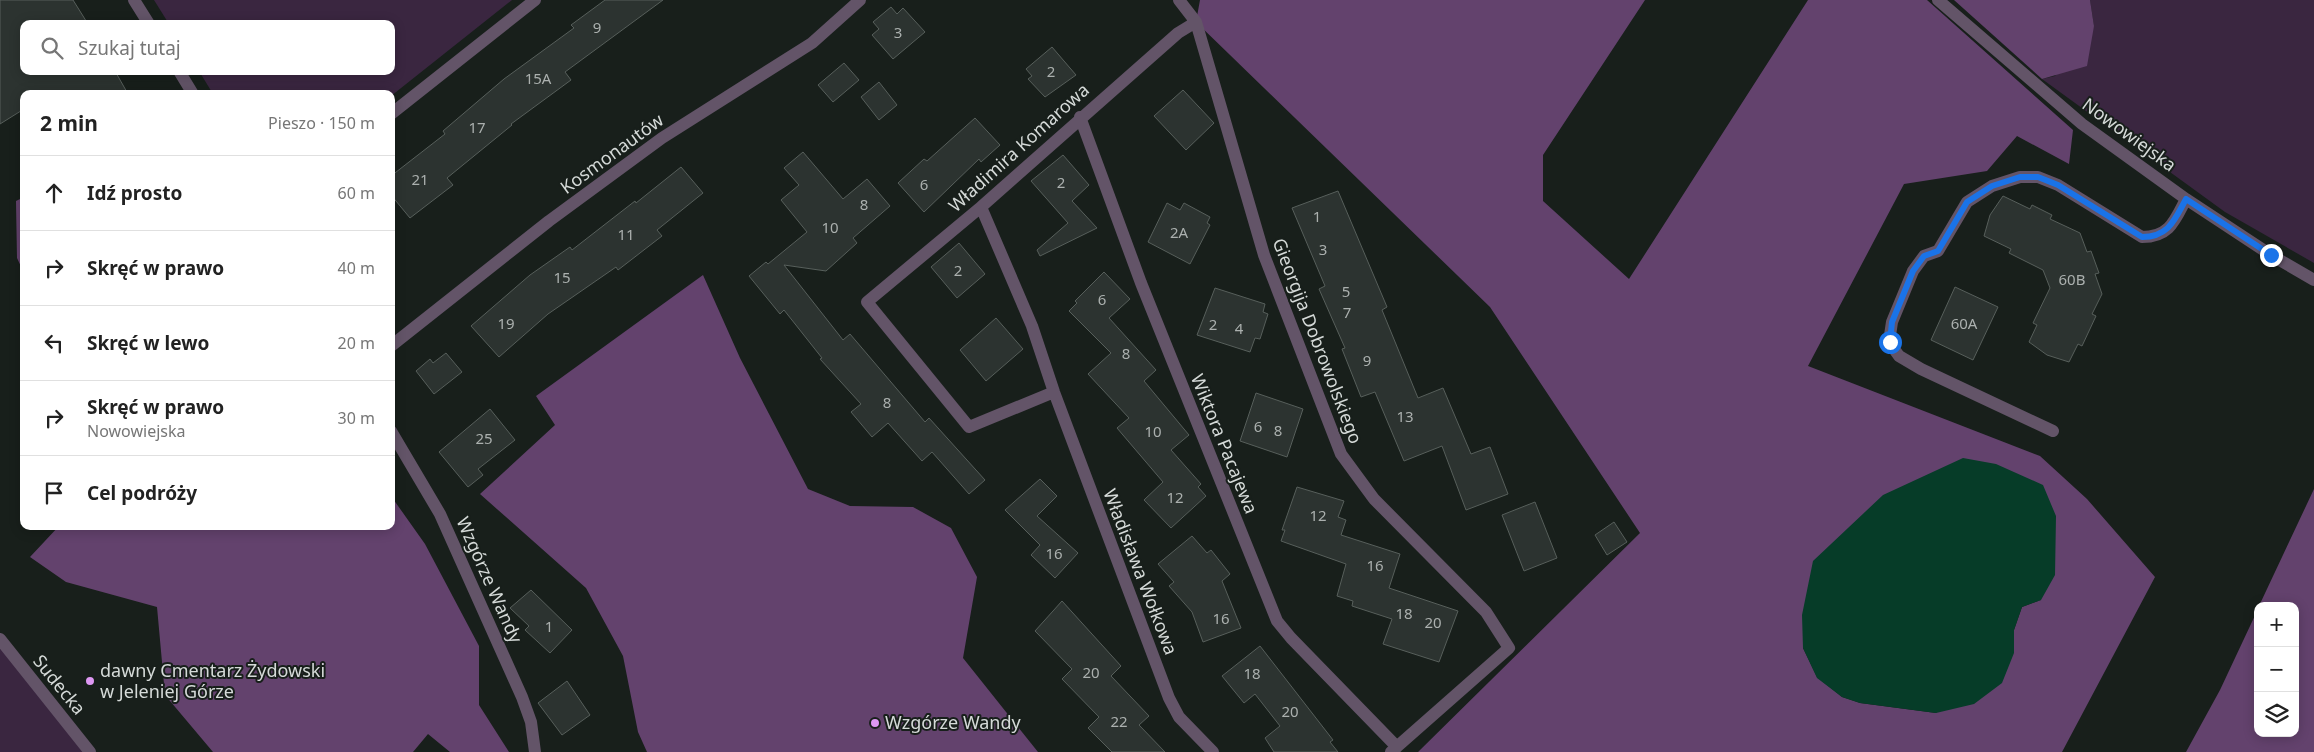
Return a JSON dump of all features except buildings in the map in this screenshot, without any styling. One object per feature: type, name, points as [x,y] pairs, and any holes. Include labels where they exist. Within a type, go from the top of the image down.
[{"type":"street","points":[[134,0],[146,20]]},
{"type":"street","points":[[395,111],[535,0]]},
{"type":"street","name":"Kosmonautów","points":[[395,343],[601,182],[662,138],[812,43],[860,0]]},
{"type":"street","points":[[1179,0],[1196,22]]},
{"type":"street","name":"Nowowiejska","points":[[1938,0],[2082,124],[2186,199],[2271,255],[2314,280]]},
{"type":"street","name":"Władimira Komarowa","points":[[1054,392],[969,427],[867,302],[981,207],[1080,117],[1178,33],[1196,22]]},
{"type":"street","name":"Gieorgija Dobrowolskiego","points":[[1196,22],[1264,255],[1341,454],[1374,498],[1486,612],[1509,648],[1394,749]]},
{"type":"street","points":[[181,75],[191,90]]},
{"type":"street","name":"Wiktora Pacajewa","points":[[1080,117],[1141,283],[1277,621],[1394,749]]},
{"type":"street","points":[[2053,431],[1921,369],[1898,356],[1890,342],[1892,322],[1913,271],[1924,256],[1938,251],[1967,202],[1992,186],[2020,177],[2038,177],[2058,185],[2142,237],[2156,237],[2172,224],[2186,199]]},
{"type":"street","name":"Władisława Wołkowa","points":[[981,207],[1021,298],[1054,392],[1169,698],[1179,717],[1213,752]]},
{"type":"street","name":"Wzgórze Wandy","points":[[395,438],[440,514],[522,696],[531,722],[535,752]]},
{"type":"street","name":"Sudecka","points":[[0,639],[90,752]]},
{"type":"shaded area","points":[[154,0],[512,0],[395,93],[395,90],[211,90],[201,75],[395,75],[395,20],[166,20]]},
{"type":"shaded area","points":[[1200,0],[1645,0],[1543,155],[1543,201],[1629,279],[1808,0],[1927,0],[2073,130],[2069,164],[2017,136],[1987,171],[1904,184],[1808,366],[2040,456],[2087,499],[2155,577],[2062,752],[1418,752],[1640,533],[1490,307],[1196,22]],"holes":[[[2041,600],[2022,607],[2014,630],[1936,713],[1860,703],[1842,697],[1817,677],[1803,648]]]},
{"type":"shaded area","points":[[1954,0],[2090,0],[2094,26],[2087,66],[2042,79]]},
{"type":"shaded area","points":[[2090,0],[2314,0],[2314,263],[2225,212],[2042,79],[2055,76],[2094,26]]},
{"type":"shaded area","points":[[20,199],[20,264],[17,258],[16,201]]},
{"type":"shaded area","points":[[703,275],[740,358],[808,489],[850,506],[913,507],[951,528],[977,577],[963,658],[1038,752],[647,752],[638,732],[623,656],[586,588],[480,494],[555,425],[536,396]]},
{"type":"shaded area","points":[[1963,458],[1996,464],[2043,485],[2056,516],[2055,575],[2041,600],[2022,607],[2014,630],[2014,653],[2002,683],[1974,704],[1936,713],[1860,703],[1842,697],[1817,678],[1803,648],[1802,615],[1813,561],[1883,495]]},
{"type":"shaded area","points":[[2314,489],[2314,752],[2186,752],[2220,690],[2254,618],[2254,737],[2299,737],[2299,602],[2261,602]]},
{"type":"shaded area","points":[[395,502],[425,544],[479,646],[479,705],[509,752],[450,752],[428,734],[413,752],[213,752],[165,695],[157,607],[66,582],[30,557],[55,530],[395,530]]},
{"type":"shaded area","points":[[0,639],[90,752],[0,752]]},
{"type":"place","name":"dawny Cmentarz Żydowski w Jeleniej Górze","points":[[90,681]]},
{"type":"place","name":"Wzgórze Wandy","points":[[875,723]]},
{"type":"route","points":[[1890,342],[1892,322],[1913,271],[1924,256],[1938,251],[1946,234],[1967,202],[1992,186],[2020,177],[2038,177],[2058,185],[2142,237],[2156,237],[2172,224],[2186,199],[2271,255]]}]
